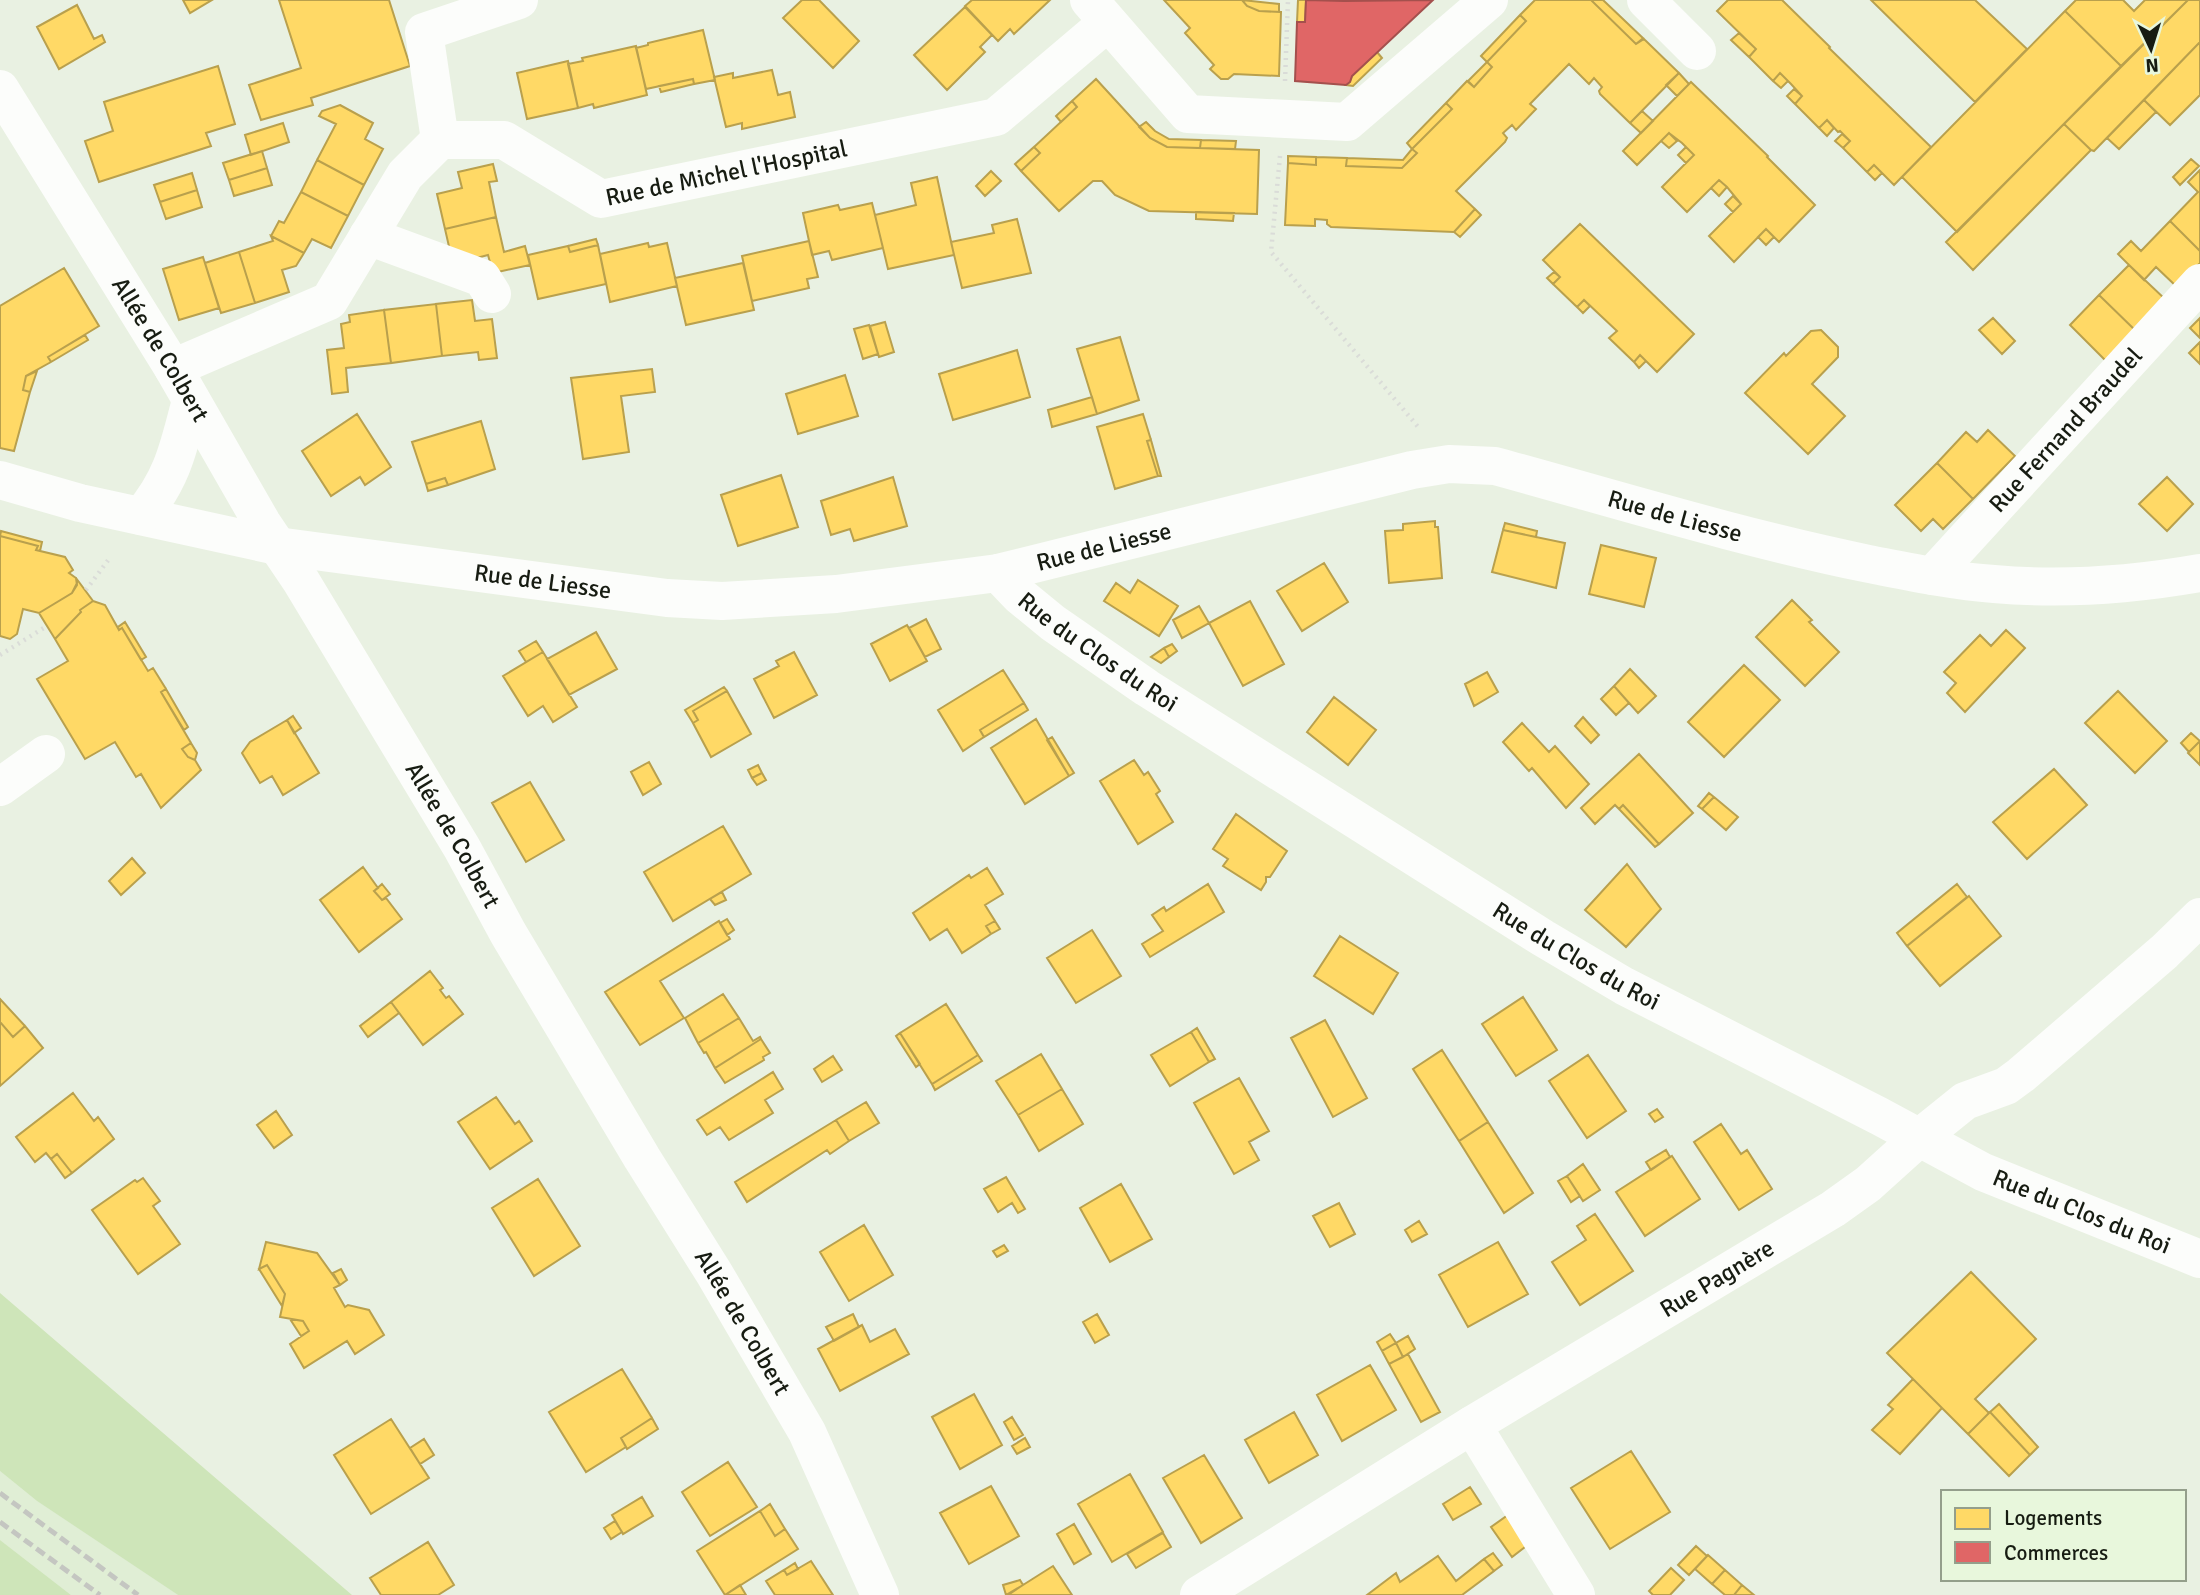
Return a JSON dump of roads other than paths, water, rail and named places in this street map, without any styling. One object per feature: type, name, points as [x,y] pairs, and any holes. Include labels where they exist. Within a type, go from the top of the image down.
[{"type":"street","points":[[141,516],[164,487],[174,461],[182,384],[329,300],[405,175],[440,139],[424,32],[519,0]]},
{"type":"street","points":[[1098,11],[1188,114],[1348,122],[1489,0]]},
{"type":"street","points":[[1646,0],[1697,51]]},
{"type":"street","name":"Rue de Michel l'Hospital","points":[[440,139],[503,140],[601,199],[996,117],[1098,11]]},
{"type":"street","name":"Allée de Colbert","points":[[0,89],[182,384],[276,546],[301,581],[462,848],[508,933],[642,1158],[715,1273],[807,1432],[880,1595]]},
{"type":"street","points":[[368,236],[482,278],[492,294]]},
{"type":"street","name":"Rue Fernand Braudel","points":[[1932,576],[2200,283]]},
{"type":"street","name":"Rue de Liesse","points":[[0,480],[80,503],[276,546],[667,598],[722,601],[835,594],[998,573],[1412,470],[1449,464],[1495,466],[1800,550],[1932,576],[1993,584],[2049,587],[2119,584],[2200,573]]},
{"type":"street","name":"Rue du Clos du Roi","points":[[998,573],[1020,596],[1054,624],[1147,688],[1543,938],[1624,986],[1983,1172],[2200,1259]]},
{"type":"street","points":[[0,787],[46,754]]},
{"type":"street","name":"Rue Pagnère","points":[[1199,1595],[1472,1425],[1833,1209],[1868,1184],[1965,1101],[2006,1086],[2021,1075],[2164,952],[2200,917]]},
{"type":"street","points":[[1472,1425],[1576,1595]]},
{"type":"railway","points":[[0,1493],[138,1595]]},
{"type":"railway","points":[[0,1522],[100,1595]]}]
